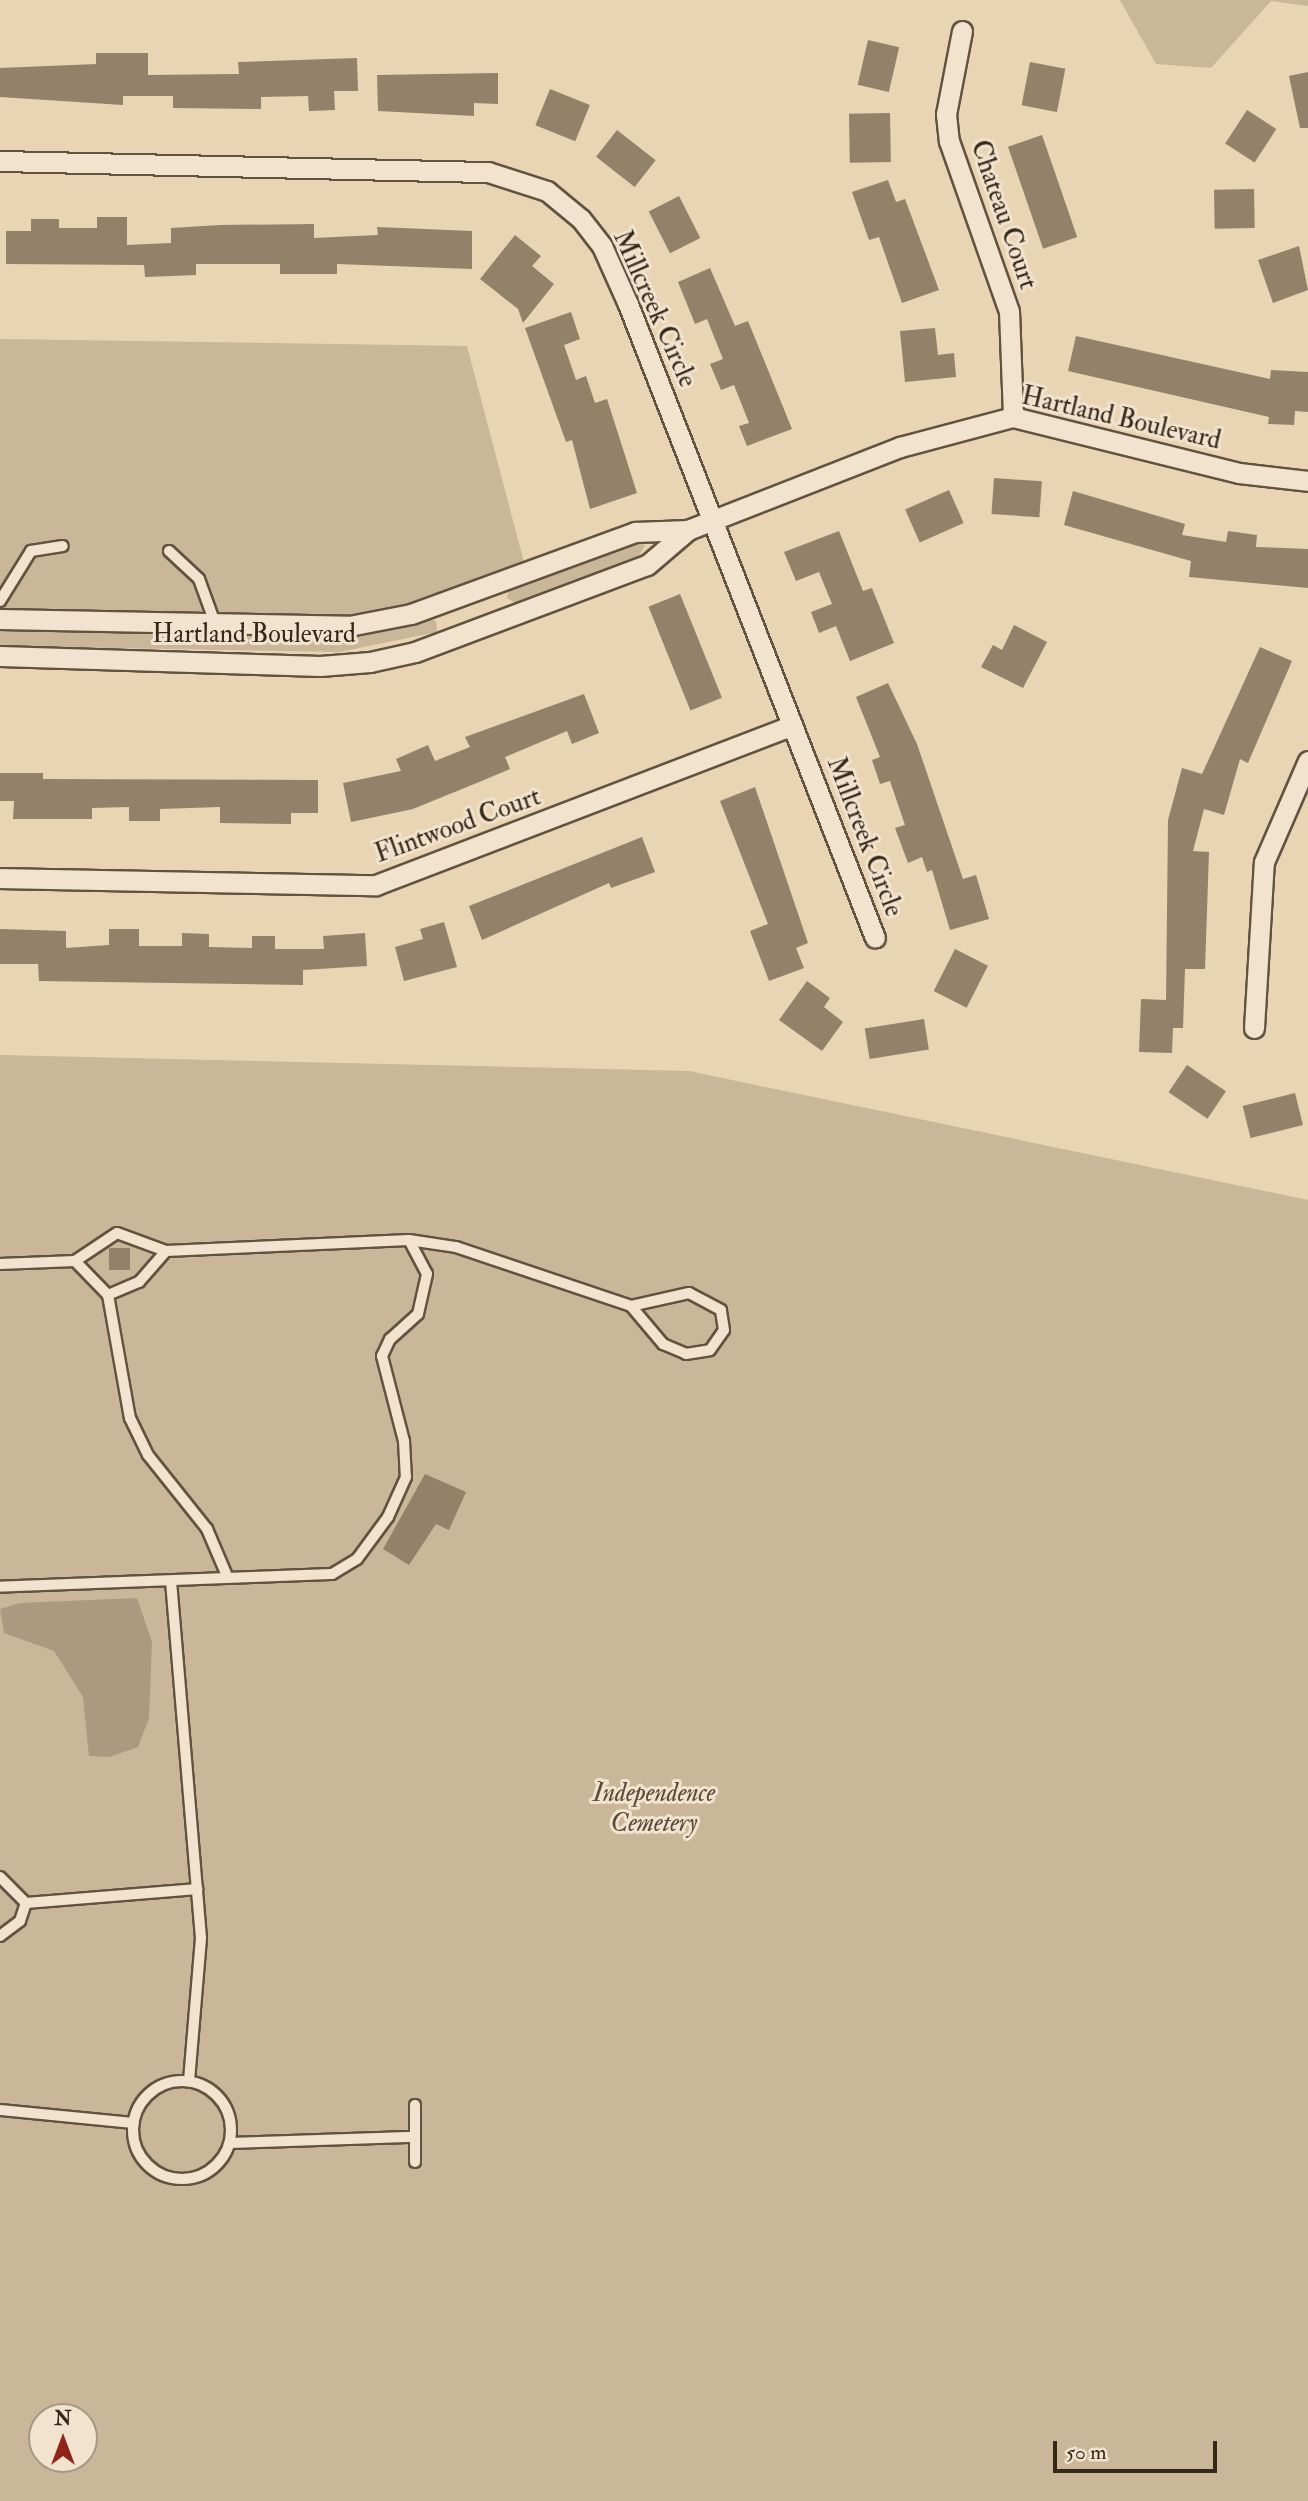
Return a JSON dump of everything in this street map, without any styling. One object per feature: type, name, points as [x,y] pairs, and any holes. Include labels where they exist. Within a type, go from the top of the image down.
[{"type":"street","name":"Chateau Court","points":[[962,31],[946,114],[949,141],[1009,311],[1013,418]]},
{"type":"street","name":"Millcreek Circle","points":[[0,161],[488,172],[547,191],[602,246],[875,938]]},
{"type":"street","name":"Hartland Boulevard","points":[[0,619],[362,624],[411,614],[635,532],[688,530],[901,447],[1013,418],[1239,473],[1308,481]]},
{"type":"street","name":"Hartland Boulevard","points":[[0,656],[320,666],[370,662],[415,652],[647,565],[688,530]]},
{"type":"street","name":"Flintwood Court","points":[[0,878],[376,885],[792,725]]},
{"type":"street","points":[[1254,1028],[1264,862],[1308,761]]},
{"type":"lane","points":[[0,601],[31,551],[63,546]]},
{"type":"lane","points":[[169,551],[199,579],[215,624]]},
{"type":"lane","points":[[0,1264],[75,1261],[117,1233],[166,1251],[409,1240],[456,1247],[631,1306],[689,1293],[721,1310],[724,1330],[710,1350],[686,1354],[663,1344],[631,1306]]},
{"type":"lane","points":[[0,1587],[171,1581],[227,1576],[332,1574],[357,1559],[388,1517],[406,1477],[404,1441],[382,1356],[390,1339],[418,1314],[427,1274],[409,1240]]},
{"type":"lane","points":[[108,1295],[139,1282],[166,1251]]},
{"type":"lane","points":[[75,1261],[108,1295],[130,1418],[148,1455],[206,1529],[227,1576]]},
{"type":"lane","points":[[171,1581],[197,1889],[201,1993],[189,2082]]},
{"type":"lane","points":[[0,1877],[26,1903],[197,1889]]},
{"type":"lane","points":[[0,1936],[20,1921],[26,1903]]},
{"type":"lane","points":[[189,2082],[216,2094],[229,2114],[230,2143],[214,2168],[176,2179],[150,2168],[139,2154],[133,2123],[150,2092],[189,2082]]},
{"type":"lane","points":[[415,2105],[415,2162]]},
{"type":"lane","points":[[0,2110],[133,2123]]},
{"type":"lane","points":[[230,2143],[415,2137]]},
{"type":"green space","points":[[1120,0],[1308,0],[1308,6],[1271,1],[1211,68],[1156,64]]},
{"type":"green space","points":[[0,339],[467,346],[526,570],[349,626],[0,619]]},
{"type":"green space","points":[[635,540],[645,545],[639,556],[517,604],[507,598],[509,589]]},
{"type":"green space","points":[[425,618],[436,621],[437,632],[340,652],[0,646],[0,628],[312,636]]},
{"type":"green space","name":"Independence Cemetery","points":[[0,1055],[689,1071],[1308,1200],[1308,2501],[0,2501]]},
{"type":"shaded area","points":[[137,1598],[152,1642],[149,1718],[138,1747],[109,1757],[89,1756],[83,1697],[54,1651],[4,1633],[0,1609],[20,1603]]},
{"type":"building","points":[[868,40],[899,47],[889,92],[858,85]]},
{"type":"building","points":[[96,53],[148,53],[148,75],[239,74],[238,62],[357,58],[358,91],[334,91],[335,110],[309,111],[308,96],[261,97],[261,109],[173,108],[173,96],[123,96],[123,105],[0,97],[0,68],[96,64]]},
{"type":"building","points":[[1030,62],[1065,69],[1057,112],[1022,105]]},
{"type":"building","points":[[1308,72],[1308,128],[1300,128],[1289,76]]},
{"type":"building","points":[[498,73],[498,104],[474,103],[474,116],[378,111],[377,75]]},
{"type":"building","points":[[550,89],[590,105],[575,141],[535,125]]},
{"type":"building","points":[[1247,110],[1276,129],[1255,163],[1225,144]]},
{"type":"building","points":[[890,113],[891,162],[850,163],[849,114]]},
{"type":"building","points":[[617,130],[656,160],[635,187],[596,157]]},
{"type":"building","points":[[1042,135],[1077,237],[1043,249],[1008,147]]},
{"type":"building","points":[[888,180],[896,202],[905,199],[939,290],[902,303],[879,237],[869,240],[852,192]]},
{"type":"building","points":[[1254,189],[1255,228],[1215,229],[1214,190]]},
{"type":"building","points":[[679,196],[700,238],[670,253],[649,211]]},
{"type":"building","points":[[97,217],[127,217],[127,245],[171,243],[171,228],[220,225],[314,224],[314,238],[378,235],[377,227],[472,231],[472,269],[337,264],[337,274],[280,274],[280,264],[196,264],[196,275],[145,277],[144,265],[6,264],[6,231],[31,231],[31,219],[59,219],[59,228],[97,228]]},
{"type":"building","points":[[515,235],[541,256],[532,266],[554,284],[523,323],[518,309],[480,279]]},
{"type":"building","points":[[1299,246],[1308,290],[1273,303],[1258,260]]},
{"type":"building","points":[[710,268],[735,326],[748,321],[792,429],[747,446],[739,426],[749,423],[734,385],[721,390],[710,364],[723,359],[707,319],[695,324],[678,282]]},
{"type":"building","points":[[571,312],[580,339],[564,345],[576,380],[586,376],[595,403],[607,399],[637,493],[590,509],[572,440],[566,442],[525,328]]},
{"type":"building","points":[[935,328],[938,355],[954,353],[956,377],[905,382],[900,331]]},
{"type":"building","points":[[1076,336],[1270,379],[1271,370],[1308,372],[1308,412],[1295,411],[1294,425],[1268,424],[1269,417],[1068,371]]},
{"type":"building","points":[[994,478],[1042,481],[1039,517],[991,514]]},
{"type":"building","points":[[949,490],[964,523],[920,542],[905,510]]},
{"type":"building","points":[[1073,491],[1185,524],[1182,535],[1226,542],[1228,531],[1257,535],[1256,547],[1308,549],[1308,588],[1189,577],[1191,561],[1064,525]]},
{"type":"building","points":[[839,531],[863,591],[872,588],[894,643],[850,661],[836,626],[819,633],[811,612],[832,604],[819,572],[796,581],[784,552]]},
{"type":"building","points":[[680,594],[722,698],[690,711],[648,607]]},
{"type":"building","points":[[1014,625],[1047,642],[1023,688],[981,667],[993,645],[1002,650]]},
{"type":"building","points":[[1260,647],[1292,661],[1248,763],[1240,759],[1224,815],[1204,809],[1193,851],[1209,852],[1205,969],[1185,969],[1183,1028],[1173,1028],[1172,1053],[1139,1052],[1141,999],[1166,1000],[1168,820],[1182,768],[1202,774]]},
{"type":"building","points":[[888,683],[917,744],[963,879],[976,875],[989,919],[950,930],[932,870],[927,872],[922,857],[908,863],[895,828],[905,825],[890,781],[880,784],[872,760],[880,757],[856,697]]},
{"type":"building","points":[[584,694],[599,733],[572,744],[567,731],[505,757],[510,769],[484,780],[413,809],[351,822],[343,783],[401,771],[396,759],[428,745],[435,761],[470,747],[465,737]]},
{"type":"building","points":[[0,773],[43,773],[43,779],[318,780],[318,813],[291,813],[291,824],[220,823],[220,807],[160,809],[160,821],[129,821],[129,807],[92,808],[92,819],[13,819],[14,801],[0,801]]},
{"type":"building","points":[[755,787],[808,943],[796,948],[804,968],[769,981],[750,931],[768,924],[720,801]]},
{"type":"building","points":[[642,837],[655,872],[611,888],[609,883],[482,940],[469,906]]},
{"type":"building","points":[[444,922],[457,967],[404,981],[395,947],[423,939],[420,929]]},
{"type":"building","points":[[0,929],[66,931],[66,948],[109,945],[109,929],[139,929],[139,946],[182,946],[182,933],[209,934],[209,947],[252,948],[252,936],[275,936],[275,949],[324,949],[323,936],[365,933],[367,966],[303,970],[303,985],[39,981],[38,964],[0,964]]},
{"type":"building","points":[[955,949],[988,966],[967,1008],[934,991]]},
{"type":"building","points":[[807,981],[830,998],[824,1007],[843,1022],[822,1051],[779,1020]]},
{"type":"building","points":[[924,1019],[929,1050],[870,1059],[865,1028]]},
{"type":"building","points":[[1187,1065],[1226,1091],[1208,1119],[1169,1092]]},
{"type":"building","points":[[1295,1093],[1303,1125],[1251,1138],[1243,1106]]},
{"type":"building","points":[[109,1248],[130,1248],[130,1270],[109,1270]]},
{"type":"building","points":[[425,1474],[466,1492],[449,1530],[436,1524],[409,1565],[383,1549]]}]
